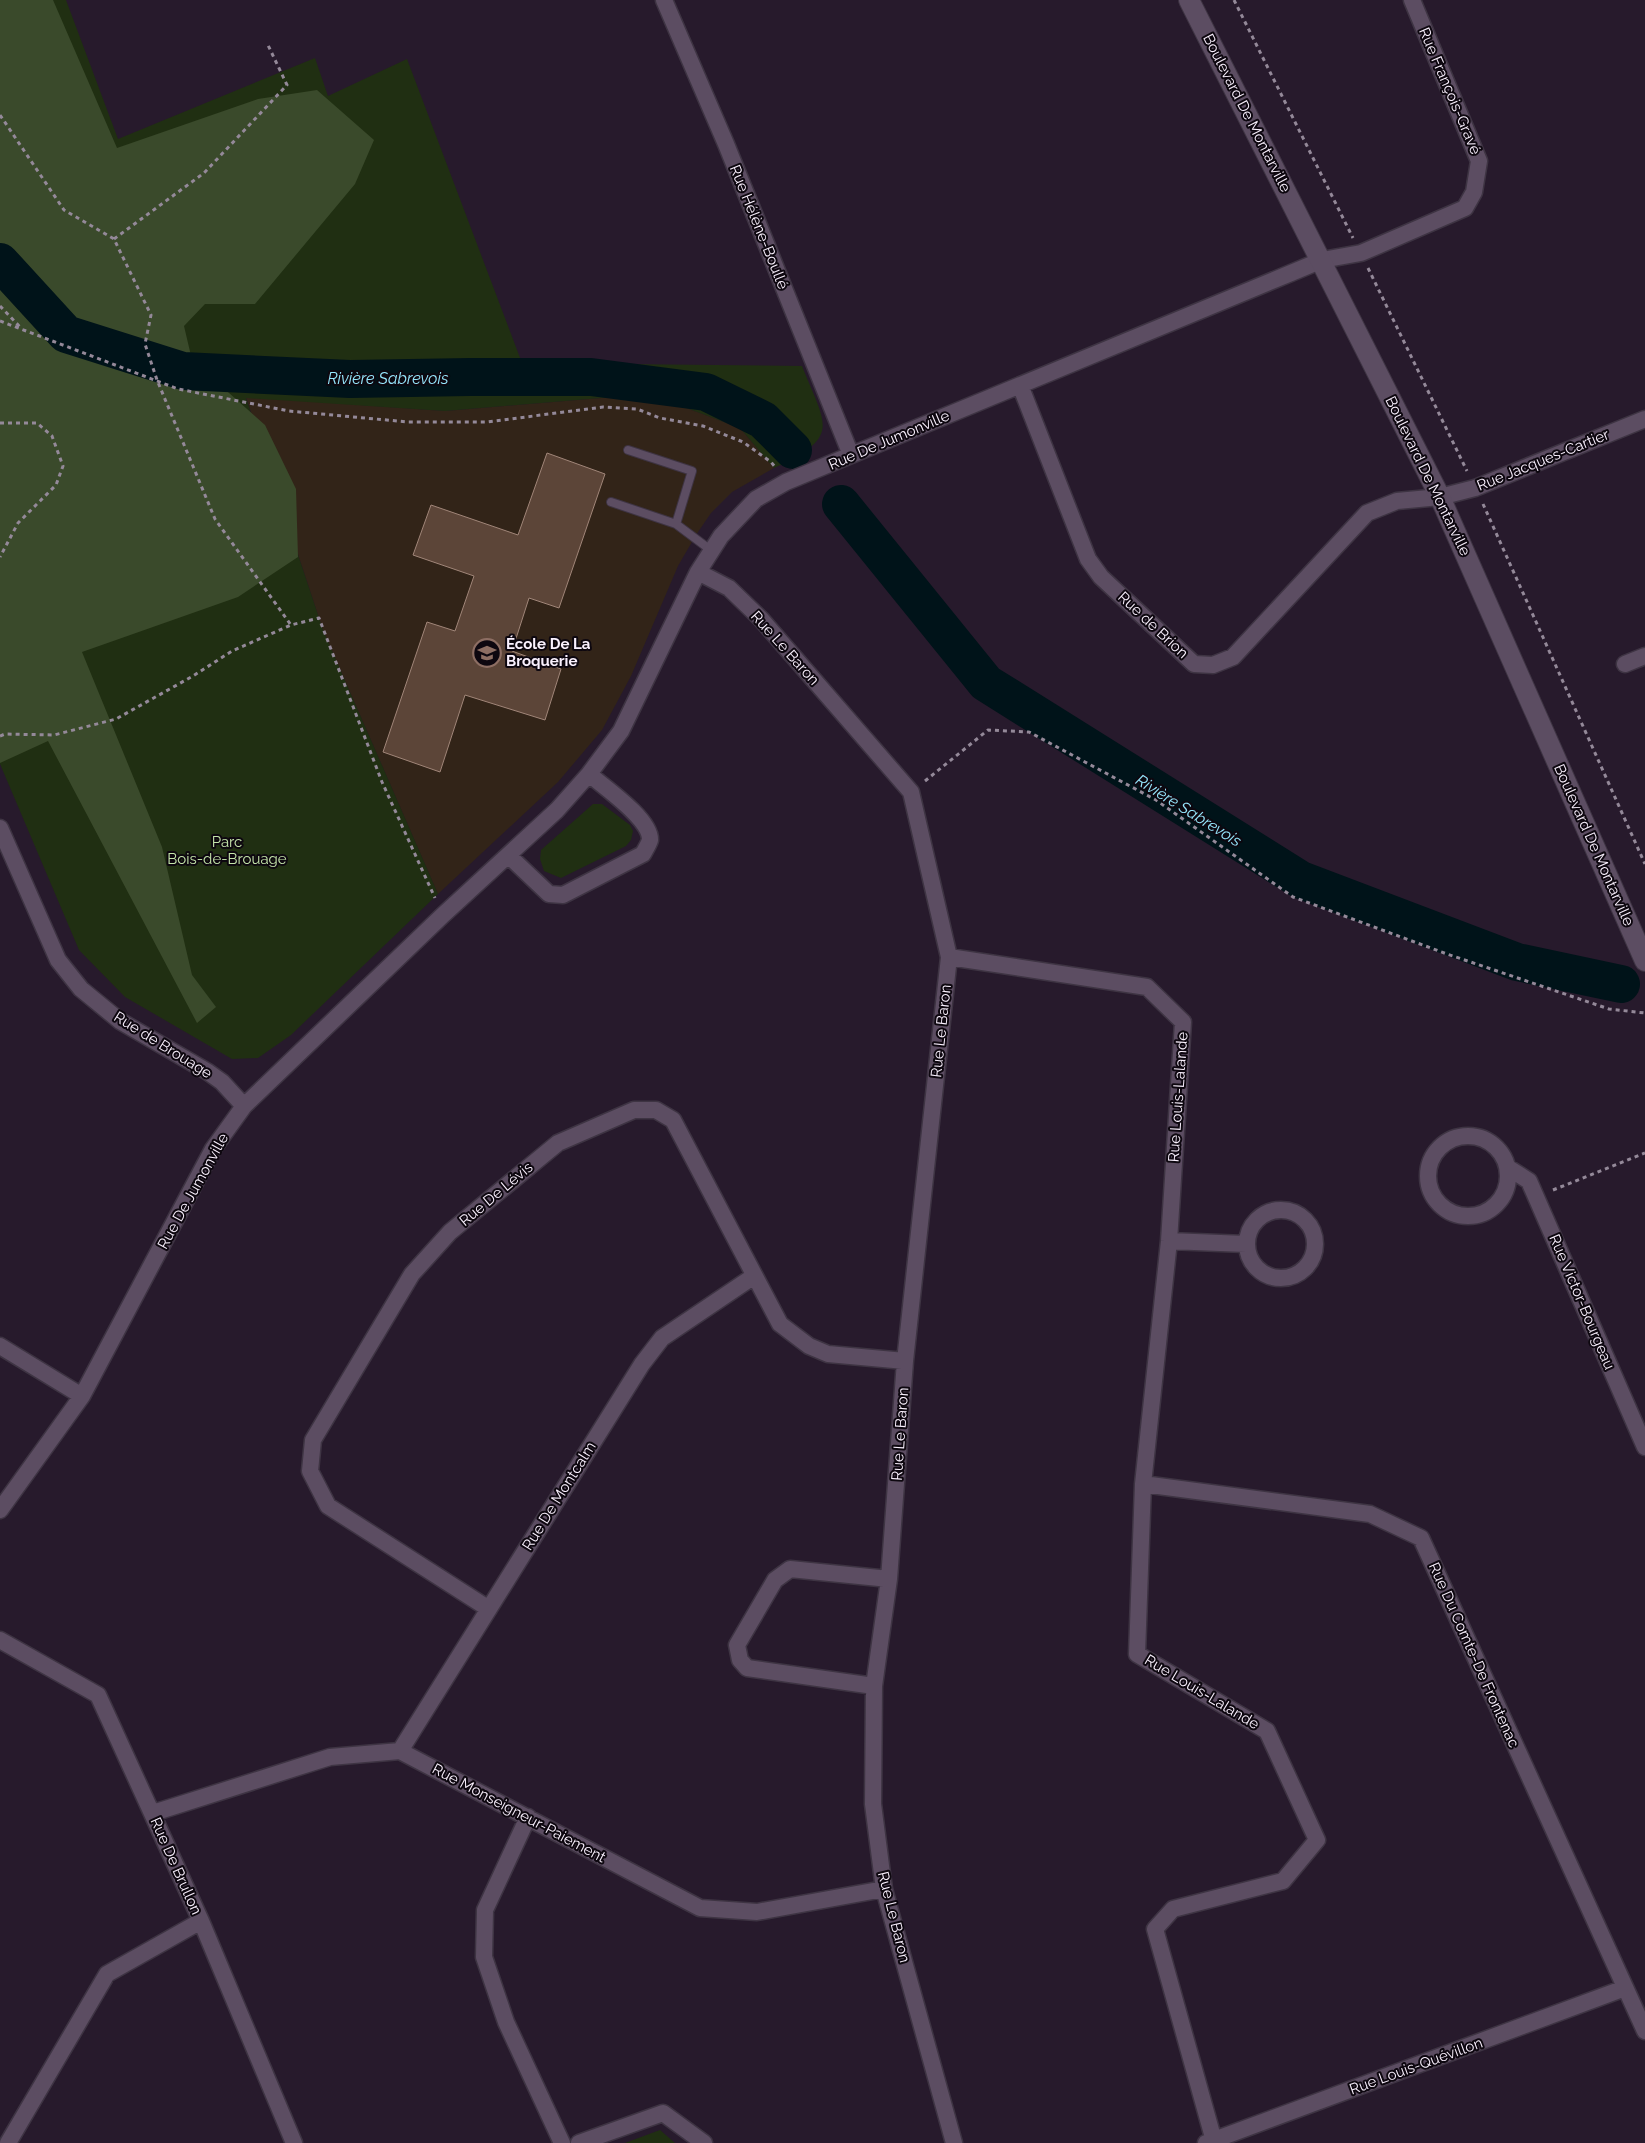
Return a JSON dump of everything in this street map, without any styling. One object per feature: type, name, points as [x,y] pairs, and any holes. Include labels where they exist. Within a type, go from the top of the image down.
[{"type":"street","name":"Boulevard De Montarville","points":[[1189,0],[1322,260],[1440,497],[1645,961]]},
{"type":"street","name":"Rue François-Gravé","points":[[1322,260],[1361,253],[1465,208],[1474,192],[1479,161],[1412,0]]},
{"type":"street","name":"Rue Hélène-Boullé","points":[[666,1],[726,144],[851,455]]},
{"type":"street","name":"Rue De Jumonville","points":[[0,1510],[82,1396],[213,1149],[244,1106],[442,915],[558,810],[589,774],[621,731],[698,572],[721,536],[756,499],[786,482],[1322,260]]},
{"type":"street","name":"Rue de Brion","points":[[1020,385],[1088,559],[1101,577],[1194,664],[1214,665],[1232,656],[1368,513],[1397,501],[1440,497]]},
{"type":"street","name":"Rue Jacques-Cartier","points":[[1440,497],[1475,488],[1645,418]]},
{"type":"street","name":"Rue Le Baron","points":[[698,572],[729,588],[761,619],[911,792],[949,957],[905,1361],[889,1580],[874,1686],[873,1804],[884,1889],[954,2143]]},
{"type":"street","points":[[1625,664],[1645,656]]},
{"type":"street","points":[[509,856],[549,894],[563,895],[643,854],[650,841],[648,829],[636,815],[589,774]]},
{"type":"street","name":"Rue de Brouage","points":[[0,828],[58,960],[81,989],[120,1021],[222,1082],[244,1106]]},
{"type":"street","name":"Rue Louis-Lalande","points":[[949,957],[1146,988],[1183,1022],[1169,1241],[1143,1484],[1137,1654],[1267,1731],[1317,1840],[1283,1881],[1173,1909],[1155,1929],[1210,2142]]},
{"type":"street","name":"Rue De Lévis","points":[[489,1609],[328,1506],[310,1471],[313,1440],[412,1274],[450,1232],[558,1142],[634,1110],[656,1110],[673,1120],[780,1324],[809,1346],[828,1354],[905,1361]]},
{"type":"street","name":"Rue Victor-Bourgeau","points":[[1507,1167],[1508,1180],[1504,1193],[1497,1204],[1486,1212],[1474,1215],[1460,1215],[1443,1206],[1431,1191],[1428,1178],[1430,1165],[1436,1153],[1445,1144],[1456,1138],[1469,1136],[1482,1138],[1494,1145],[1502,1155],[1507,1167],[1529,1181],[1645,1448]]},
{"type":"street","points":[[1281,1209],[1292,1211],[1310,1225],[1314,1235],[1315,1246],[1313,1257],[1306,1267],[1297,1274],[1286,1278],[1269,1276],[1254,1266],[1248,1256],[1246,1244],[1252,1223],[1270,1211],[1281,1209]]},
{"type":"street","points":[[1169,1241],[1246,1244]]},
{"type":"street","name":"Rue De Montcalm","points":[[400,1751],[642,1364],[662,1338],[754,1276]]},
{"type":"street","points":[[0,1346],[82,1396]]},
{"type":"street","name":"Rue Du Comte-De Frontenac","points":[[1143,1484],[1370,1514],[1421,1538],[1645,2031]]},
{"type":"street","points":[[874,1686],[747,1668],[740,1660],[737,1645],[775,1580],[790,1569],[889,1580]]},
{"type":"street","name":"Rue De Brullon","points":[[0,1640],[98,1695],[201,1922],[294,2143]]},
{"type":"street","points":[[152,1813],[330,1757],[400,1751]]},
{"type":"street","name":"Rue Monseigneur-Paiement","points":[[400,1751],[700,1908],[757,1912],[884,1889]]},
{"type":"street","points":[[528,1817],[485,1910],[484,1957],[506,2022],[562,2143]]},
{"type":"street","points":[[8,2143],[107,1974],[201,1922]]},
{"type":"street","name":"Rue Louis-Quévillon","points":[[1210,2142],[1625,1988]]},
{"type":"street","points":[[579,2143],[663,2113],[704,2143]]},
{"type":"lane","points":[[628,450],[692,471],[676,524]]},
{"type":"lane","points":[[611,502],[676,524],[712,551]]},
{"type":"path","points":[[114,239],[204,173],[287,86],[267,44]]},
{"type":"path","points":[[0,116],[64,210],[114,239],[151,315],[145,344],[158,381],[215,519],[291,625]]},
{"type":"path","points":[[0,306],[23,330]]},
{"type":"path","points":[[0,321],[178,389],[289,411],[408,422],[487,422],[603,407],[637,409],[660,418],[703,426],[743,442],[772,462],[786,482]]},
{"type":"path","points":[[0,422],[37,423],[52,436],[63,466],[56,485],[18,523],[0,557]]},
{"type":"path","points":[[1475,488],[1645,864]]},
{"type":"path","points":[[0,736],[5,734],[54,735],[116,719],[193,676],[232,651],[291,625],[319,618],[382,782],[442,915]]},
{"type":"path","points":[[911,792],[988,730],[1029,732],[1156,800],[1293,897],[1447,954],[1609,1008],[1645,1013]]},
{"type":"path","points":[[1536,1196],[1645,1153]]},
{"type":"shaded area","name":"École De La Broquerie","points":[[649,394],[740,428],[774,468],[732,492],[711,513],[696,535],[678,566],[631,676],[602,730],[558,782],[438,894],[323,630],[246,397],[445,411]]},
{"type":"green space","name":"Parc Bois-de-Brouage","points":[[0,0],[66,0],[118,139],[315,58],[328,96],[407,59],[522,363],[802,366],[822,417],[822,428],[819,438],[795,457],[774,468],[740,428],[649,394],[445,411],[246,398],[323,630],[438,894],[291,1035],[258,1058],[232,1059],[125,997],[79,950],[0,764]]},
{"type":"green space","points":[[0,0],[53,0],[117,148],[258,99],[317,90],[374,140],[355,184],[255,304],[205,304],[184,326],[192,360],[265,425],[296,489],[298,557],[238,597],[82,652],[162,847],[192,975],[216,1007],[197,1023],[48,741],[0,763]]},
{"type":"green space","points":[[593,804],[602,804],[630,825],[633,831],[631,840],[626,846],[561,878],[544,871],[540,859],[541,850]]},
{"type":"green space","points":[[660,2130],[675,2143],[625,2143]]},
{"type":"building","points":[[547,453],[605,474],[559,608],[529,598],[512,651],[561,669],[545,720],[465,695],[440,772],[383,752],[427,622],[455,631],[474,576],[413,555],[431,505],[518,535]]},
{"type":"waterway","name":"Rivière Sabrevois","points":[[0,262],[66,334],[183,371],[350,379],[591,377],[706,392],[763,420],[793,450]]},
{"type":"waterway","name":"Rivière Sabrevois","points":[[841,504],[986,683],[1301,880],[1517,962],[1621,984]]},
{"type":"place","name":"École De La Broquerie","points":[[487,653]]}]
